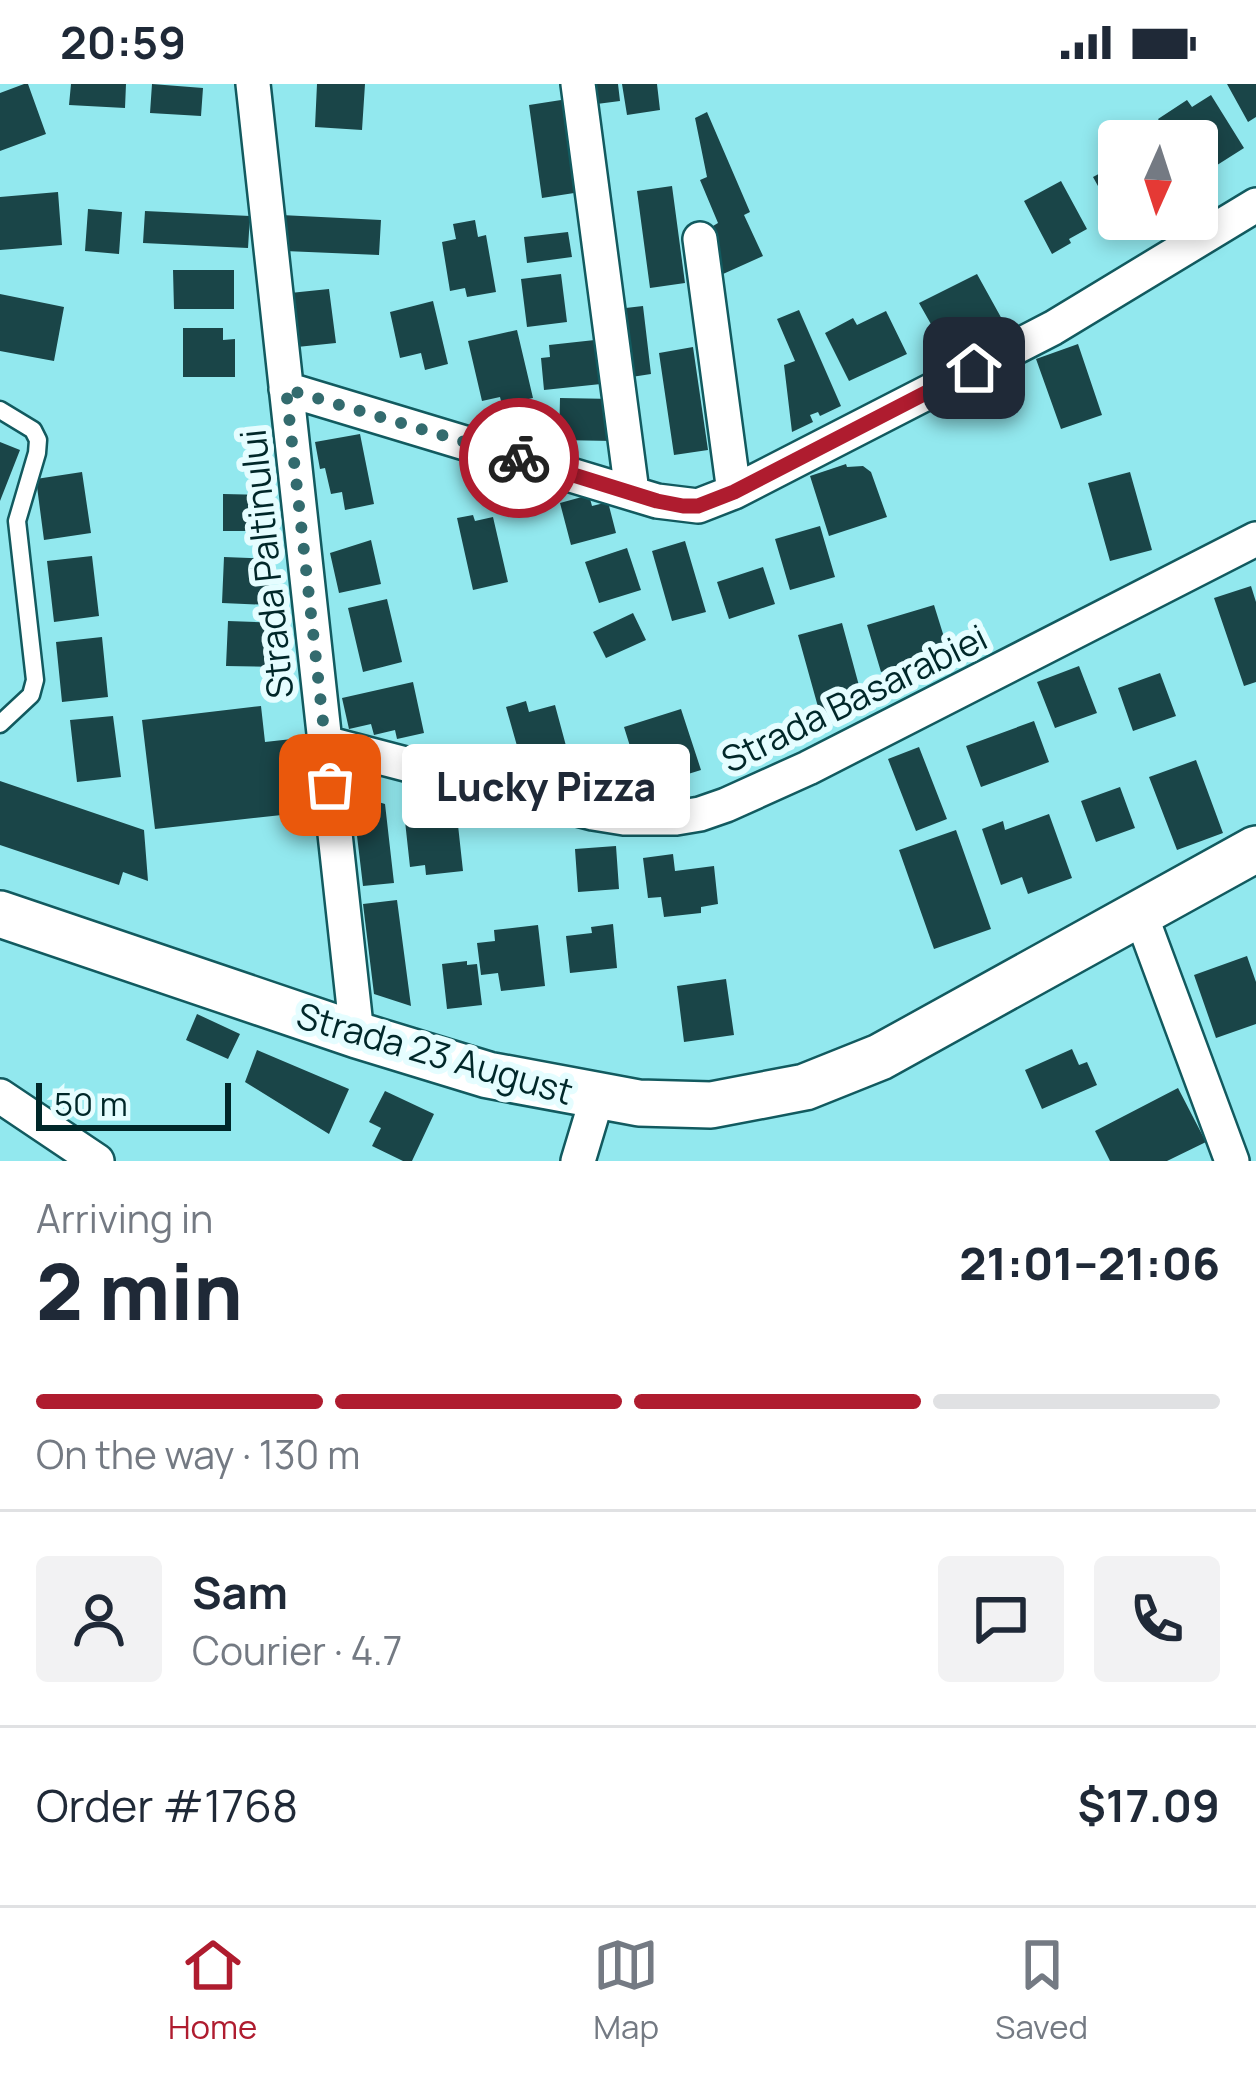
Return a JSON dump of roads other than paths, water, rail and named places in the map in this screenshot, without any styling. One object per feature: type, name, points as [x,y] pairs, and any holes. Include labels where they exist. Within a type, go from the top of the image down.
[{"type":"main road","name":"Strada 23 August","points":[[0,914],[488,1075],[597,1097],[711,1105],[805,1087],[847,1072],[910,1042],[1256,849]]},
{"type":"street","name":"Strada Paltinului","points":[[253,84],[357,1035]]},
{"type":"street","points":[[578,84],[632,491]]},
{"type":"street","points":[[286,389],[657,501],[698,506],[734,492],[1053,328],[1256,205]]},
{"type":"street","points":[[700,239],[734,492]]},
{"type":"street","name":"Strada Basarabiei","points":[[325,742],[592,813],[624,818],[700,814],[808,768],[1256,539]]},
{"type":"street","points":[[1140,913],[1232,1161]]},
{"type":"street","points":[[0,1096],[97,1161]]},
{"type":"street","points":[[578,1161],[597,1097]]},
{"type":"lane","points":[[0,410],[33,430],[38,440],[17,521],[35,680],[31,695],[0,724]]},
{"type":"place","name":"Lucky Pizza","points":[[330,785]]}]
